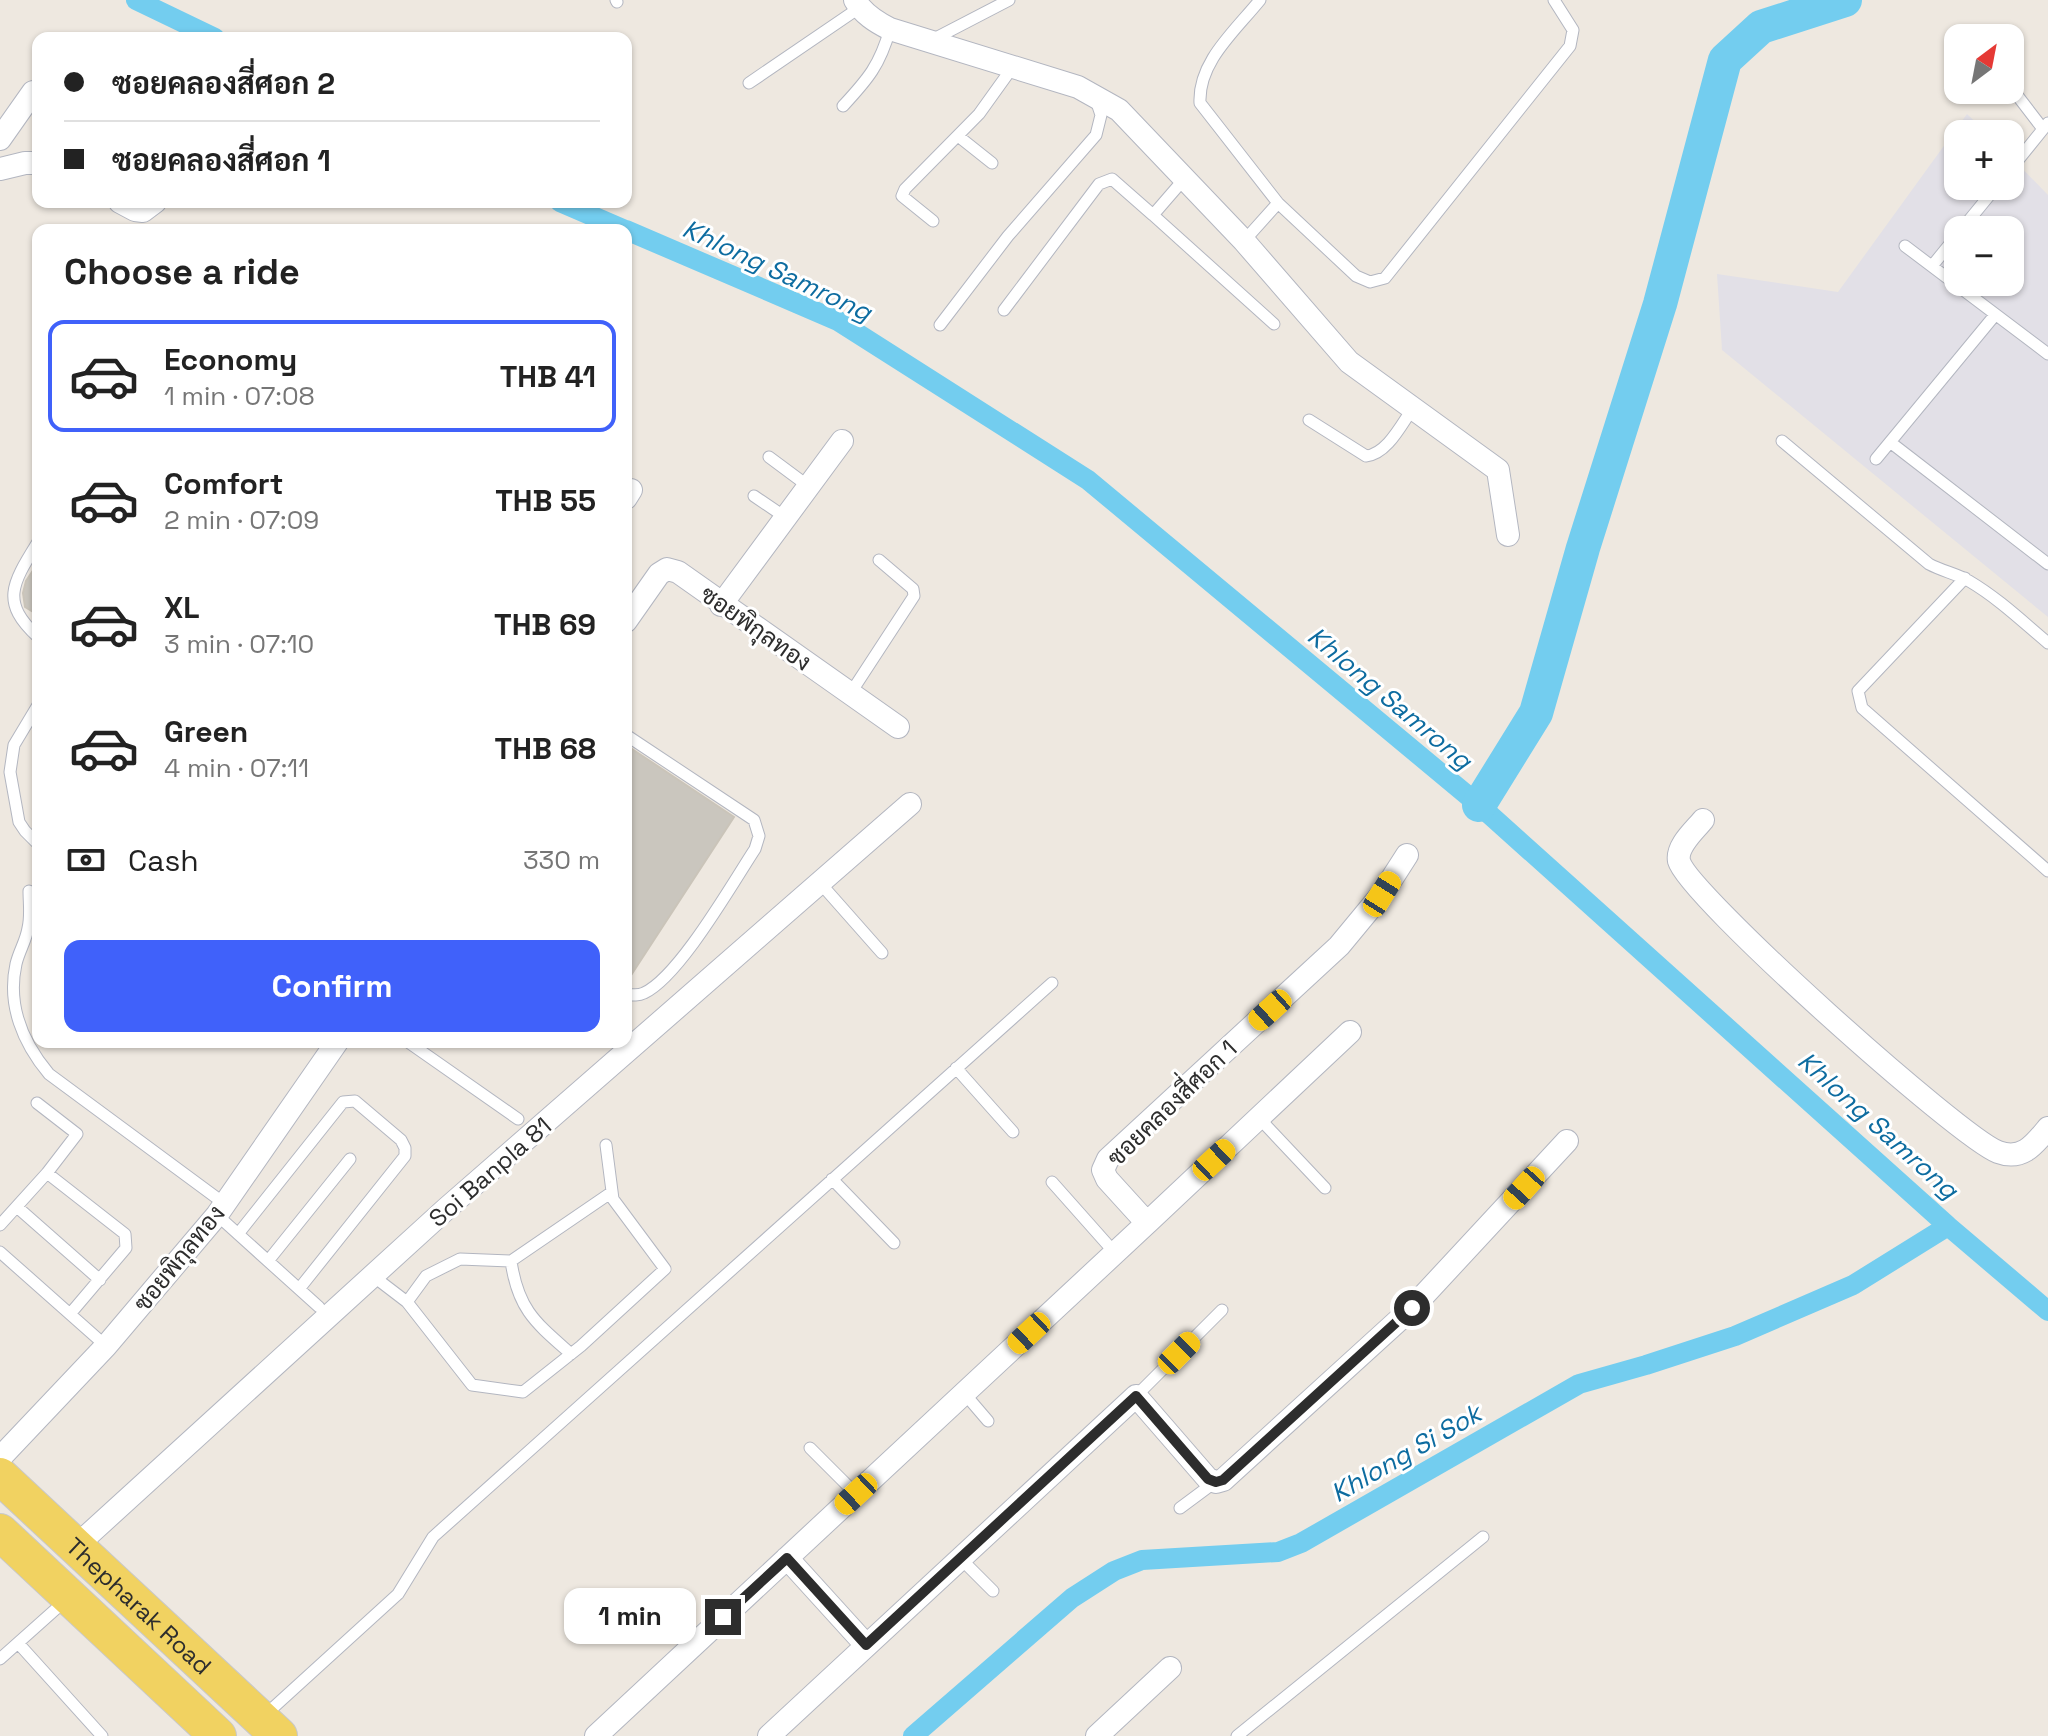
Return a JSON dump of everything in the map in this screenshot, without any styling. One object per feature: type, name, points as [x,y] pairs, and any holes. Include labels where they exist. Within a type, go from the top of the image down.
[{"type":"main road","name":"Thepharak Road","points":[[0,1476],[270,1728]]},
{"type":"main road","name":"Thepharak Road","points":[[0,1532],[218,1736]]},
{"type":"street","points":[[857,4],[890,29],[1078,87],[1119,110],[1244,241],[1335,349],[1498,470],[1508,535]]},
{"type":"street","points":[[0,139],[32,93]]},
{"type":"street","points":[[0,169],[32,164]]},
{"type":"street","points":[[721,605],[842,441]]},
{"type":"street","name":"ซอยพิกุลทอง","points":[[632,607],[659,574],[667,569],[678,572],[898,727]]},
{"type":"street","name":"Soi Banpla 81","points":[[75,1547],[373,1276],[910,804]]},
{"type":"street","points":[[1703,820],[1680,851],[1679,860],[1685,872],[1848,1035],[1971,1135],[1998,1152],[2023,1153],[2048,1128]]},
{"type":"street","name":"ซอยคลองสี่ศอก 1","points":[[1147,1223],[1107,1179],[1103,1170],[1108,1159],[1339,946],[1382,894],[1407,855]]},
{"type":"street","points":[[596,1736],[1350,1032]]},
{"type":"street","name":"ซอยพิกุลทอง","points":[[0,1458],[106,1346],[221,1209],[333,1048]]},
{"type":"street","points":[[769,1736],[1136,1396],[1208,1479],[1216,1482],[1223,1480],[1412,1308],[1567,1141]]},
{"type":"street","points":[[787,1558],[866,1645]]},
{"type":"street","points":[[1097,1736],[1170,1668]]},
{"type":"lane","points":[[929,41],[1009,0]]},
{"type":"lane","points":[[1260,0],[1205,68],[1199,87],[1200,103],[1278,203],[1356,276],[1370,282],[1385,278],[1570,46],[1573,30],[1554,0]]},
{"type":"lane","points":[[749,83],[857,4]]},
{"type":"lane","points":[[843,106],[883,56],[890,29]]},
{"type":"lane","points":[[933,221],[902,196],[905,189],[994,96],[1012,68]]},
{"type":"lane","points":[[940,325],[1008,236],[1096,135],[1101,115],[1095,95]]},
{"type":"lane","points":[[2024,102],[2046,126],[2024,153]]},
{"type":"lane","points":[[958,136],[992,163]]},
{"type":"lane","points":[[1153,215],[1185,178]]},
{"type":"lane","points":[[1004,310],[1099,184],[1112,179],[1274,324]]},
{"type":"lane","points":[[1973,216],[1986,200]]},
{"type":"lane","points":[[1244,241],[1278,203]]},
{"type":"lane","points":[[1905,246],[2048,354]]},
{"type":"lane","points":[[1932,266],[1944,251]]},
{"type":"lane","points":[[1876,459],[1995,315]]},
{"type":"lane","points":[[1309,420],[1366,456],[1375,455],[1383,449],[1413,408]]},
{"type":"lane","points":[[1782,441],[1929,564],[1965,578],[1986,591],[2048,643]]},
{"type":"lane","points":[[1890,442],[2048,564]]},
{"type":"lane","points":[[769,457],[808,486]]},
{"type":"lane","points":[[754,496],[785,517]]},
{"type":"lane","points":[[32,552],[6,597],[13,616],[32,632]]},
{"type":"lane","points":[[850,694],[914,596],[913,589],[879,560]]},
{"type":"lane","points":[[1965,578],[1858,691],[1862,708],[2048,871]]},
{"type":"lane","points":[[32,715],[14,745],[10,759],[19,822],[32,838]]},
{"type":"lane","points":[[632,739],[754,820],[759,836],[755,849],[684,956],[648,992],[632,995]]},
{"type":"lane","points":[[821,884],[882,953]]},
{"type":"lane","points":[[29,891],[30,920],[15,967],[14,989],[19,1026],[30,1052],[49,1074],[221,1209],[238,1234],[319,1307]]},
{"type":"lane","points":[[270,1728],[398,1594],[433,1537],[1052,983]]},
{"type":"lane","points":[[0,988],[14,989]]},
{"type":"lane","points":[[417,1048],[518,1119]]},
{"type":"lane","points":[[956,1068],[1013,1132]]},
{"type":"lane","points":[[238,1234],[343,1102],[355,1101],[401,1140],[405,1156],[299,1289]]},
{"type":"lane","points":[[0,1225],[77,1134],[37,1103]]},
{"type":"lane","points":[[1259,1118],[1325,1188]]},
{"type":"lane","points":[[373,1276],[407,1302],[472,1385],[523,1392],[571,1354],[665,1269],[613,1199],[606,1145]]},
{"type":"lane","points":[[268,1261],[350,1159]]},
{"type":"lane","points":[[47,1173],[125,1234],[126,1248],[70,1314]]},
{"type":"lane","points":[[832,1179],[894,1243]]},
{"type":"lane","points":[[1052,1182],[1115,1253]]},
{"type":"lane","points":[[407,1302],[426,1276],[460,1259],[511,1261],[612,1192]]},
{"type":"lane","points":[[17,1207],[100,1280]]},
{"type":"lane","points":[[0,1252],[106,1346]]},
{"type":"lane","points":[[511,1261],[515,1290],[536,1322],[571,1354]]},
{"type":"lane","points":[[1136,1396],[1222,1310]]},
{"type":"lane","points":[[964,1393],[988,1421]]},
{"type":"lane","points":[[810,1448],[856,1494]]},
{"type":"lane","points":[[1180,1508],[1216,1482]]},
{"type":"lane","points":[[1237,1736],[1483,1537]]},
{"type":"lane","points":[[960,1558],[993,1591]]},
{"type":"lane","points":[[0,1659],[69,1597]]},
{"type":"lane","points":[[18,1643],[102,1736]]},
{"type":"shaded area","points":[[1944,146],[1944,200],[2024,200],[2024,170],[2048,195],[2048,617],[1722,350],[1717,274],[1838,292]]},
{"type":"building","points":[[32,572],[32,611],[25,607],[23,593]]},
{"type":"building","points":[[632,749],[734,817],[632,974]]},
{"type":"waterway","name":"Khlong Samrong","points":[[136,0],[203,32]]},
{"type":"waterway","points":[[1479,805],[1536,713],[1583,548],[1660,304],[1725,60],[1761,27],[1845,0]]},
{"type":"waterway","name":"Khlong Samrong","points":[[574,208],[611,224]]},
{"type":"waterway","name":"Khlong Samrong","points":[[632,233],[838,321],[1088,480],[1479,805],[1948,1226],[2048,1311]]},
{"type":"waterway","name":"Khlong Si Sok","points":[[913,1736],[1072,1598],[1114,1571],[1142,1560],[1278,1552],[1301,1543],[1579,1384],[1735,1336],[1853,1285],[1948,1226]]},
{"type":"route","points":[[723,1617],[787,1558],[866,1645],[1136,1396],[1208,1479],[1216,1482],[1223,1480],[1412,1308]]}]
